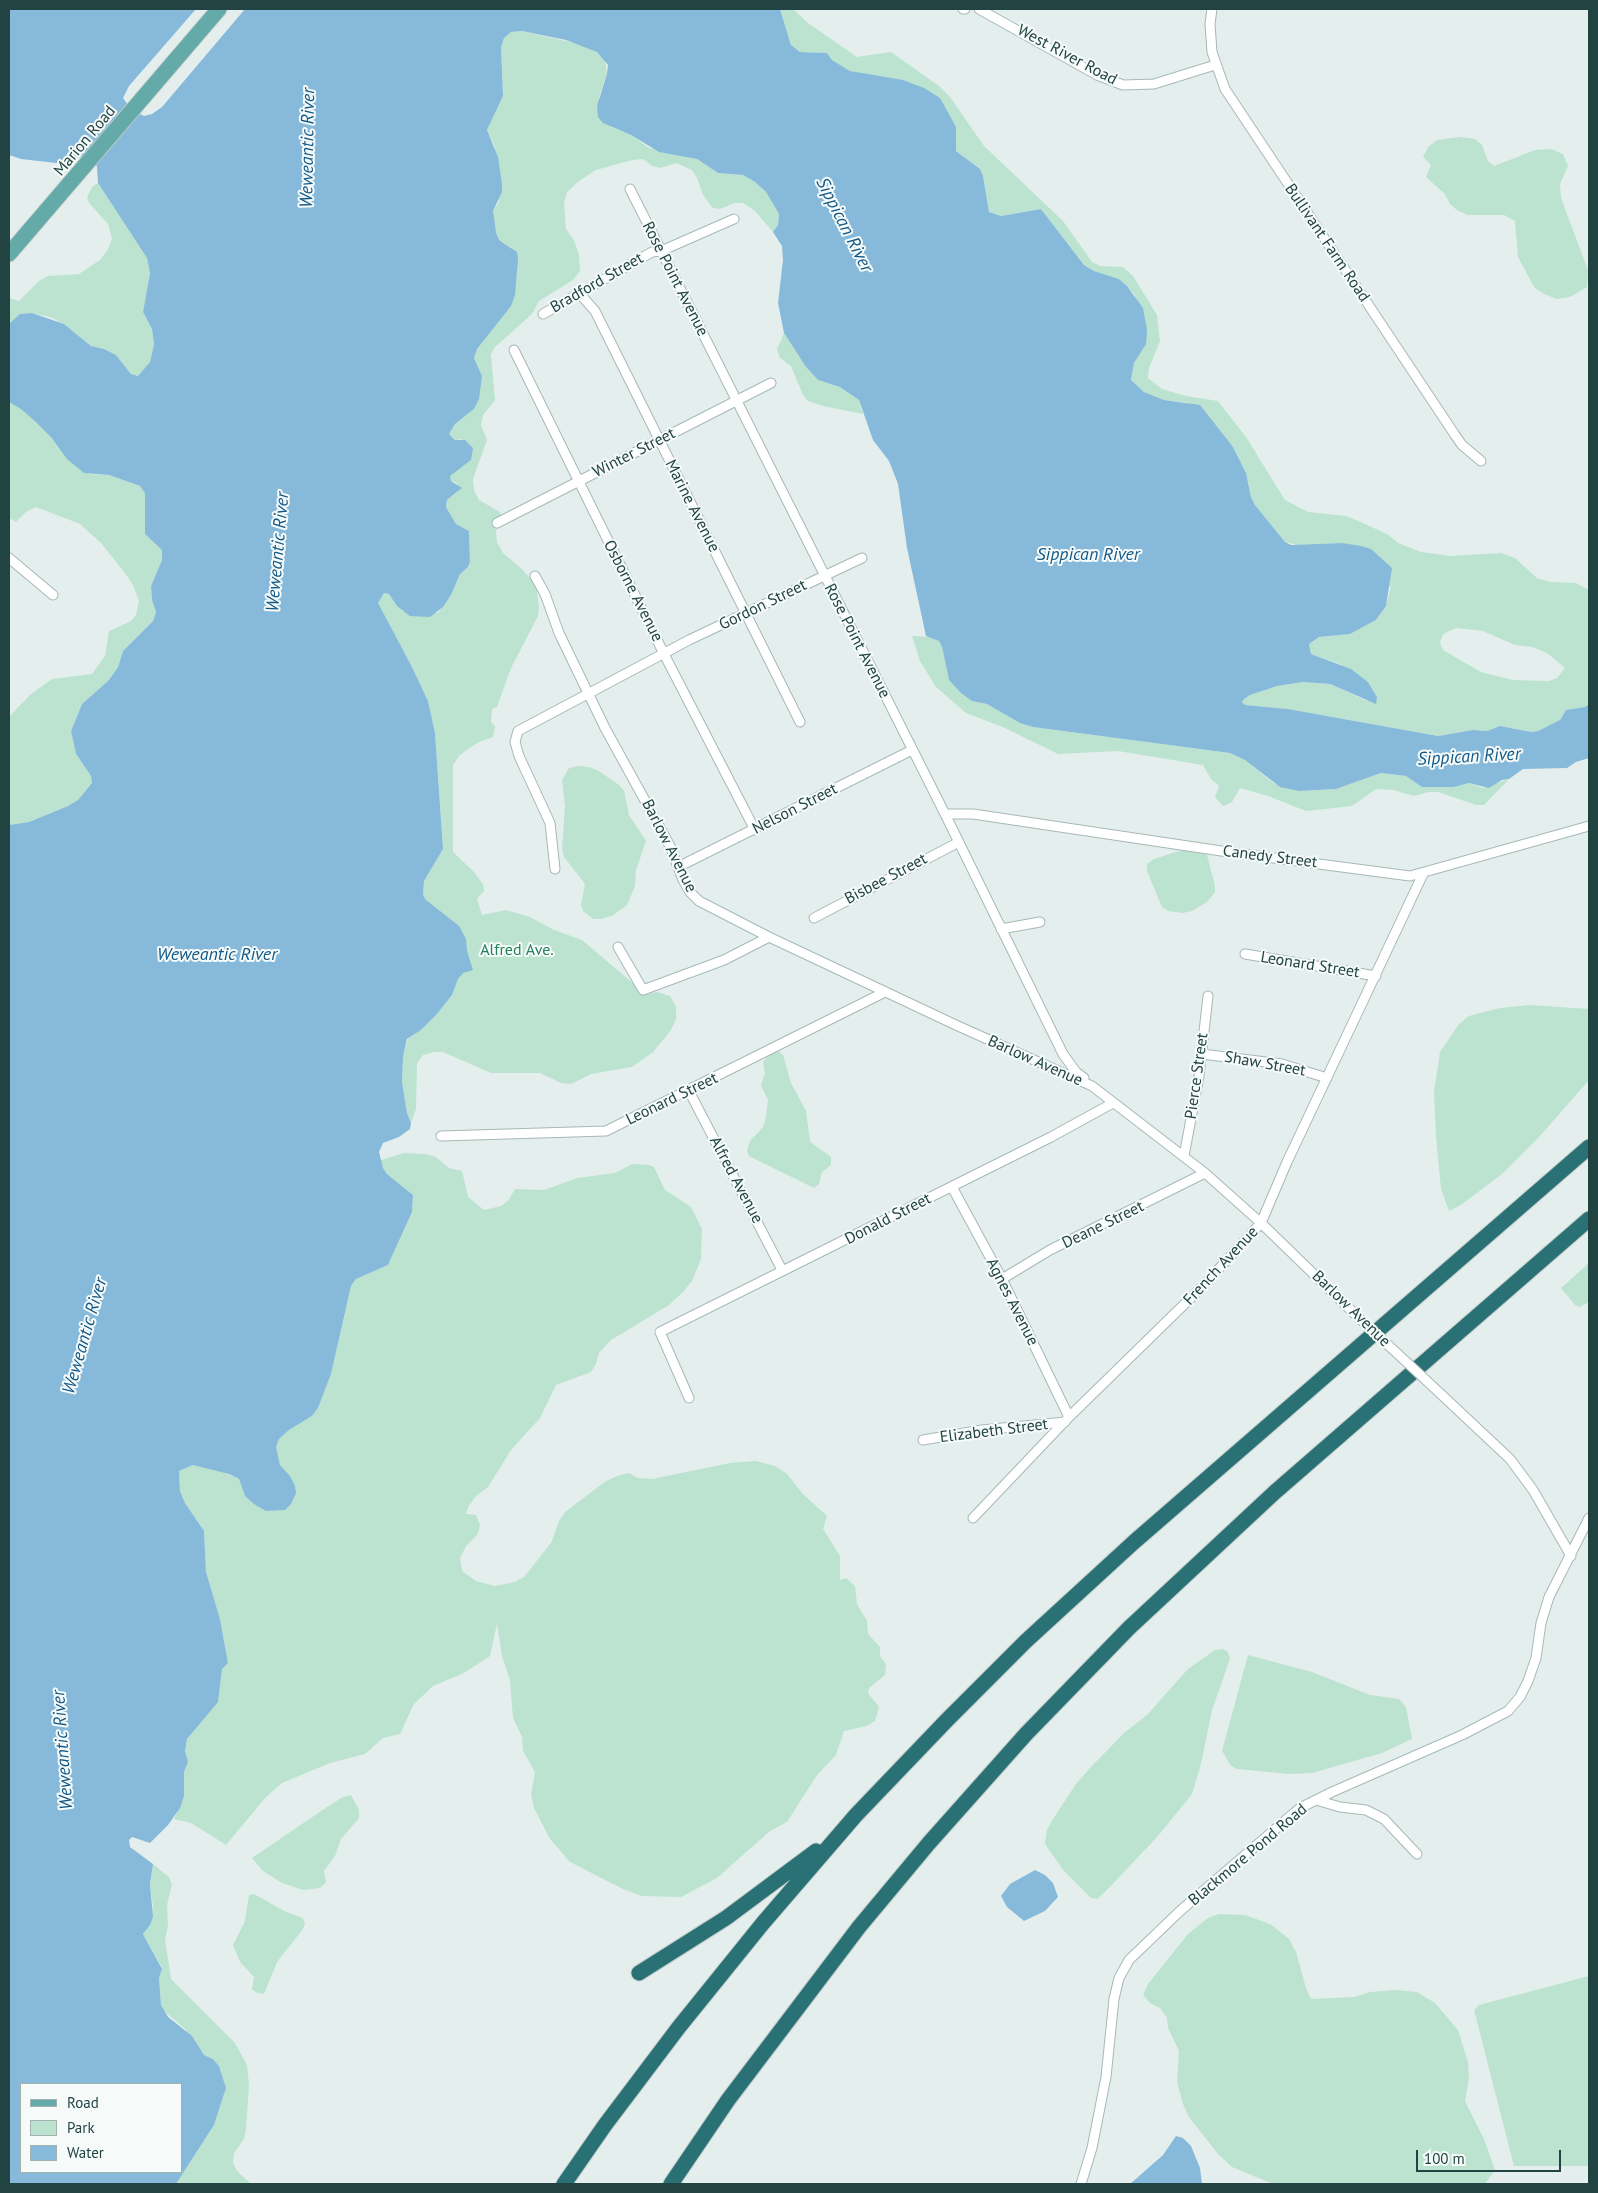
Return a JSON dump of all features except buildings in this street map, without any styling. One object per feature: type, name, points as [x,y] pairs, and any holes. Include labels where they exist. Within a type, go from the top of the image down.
[{"type":"highway","points":[[564,2184],[678,2027],[841,1832],[993,1674],[1134,1542],[1589,1147]]},
{"type":"highway","points":[[671,2184],[728,2100],[860,1927],[929,1844],[1026,1734],[1129,1628],[1275,1492],[1589,1220]]},
{"type":"highway","points":[[639,1973],[726,1918],[841,1832]]},
{"type":"main road","name":"Marion Road","points":[[9,254],[219,9]]},
{"type":"street","name":"West River Road","points":[[979,9],[1097,75],[1123,85],[1154,84],[1215,65]]},
{"type":"street","name":"Bullivant Farm Road","points":[[1212,9],[1210,38],[1215,65],[1232,100],[1454,435],[1462,445],[1481,461]]},
{"type":"street","name":"Rose Point Avenue","points":[[630,189],[946,814],[1063,1054],[1076,1072],[1092,1086]]},
{"type":"street","name":"Bradford Street","points":[[544,314],[652,252],[661,250],[734,219]]},
{"type":"street","name":"Marine Avenue","points":[[580,294],[584,301],[595,311],[800,722]]},
{"type":"street","name":"Osborne Avenue","points":[[514,350],[664,654],[755,830]]},
{"type":"street","name":"Winter Street","points":[[497,523],[659,441],[737,399],[772,384]]},
{"type":"street","points":[[9,558],[53,595]]},
{"type":"street","name":"Gordon Street","points":[[555,869],[550,823],[519,756],[515,742],[518,731],[745,613],[862,558]]},
{"type":"street","name":"Barlow Avenue","points":[[535,576],[546,594],[559,633],[605,728],[670,846],[690,892],[699,901],[769,937],[1038,1064],[1092,1086],[1184,1156],[1261,1223],[1360,1319],[1510,1459],[1533,1490],[1571,1556]]},
{"type":"street","name":"Nelson Street","points":[[678,868],[912,750]]},
{"type":"street","name":"Canedy Street","points":[[946,814],[973,814],[1397,875],[1423,874],[1589,826]]},
{"type":"street","name":"Bisbee Street","points":[[814,918],[958,842]]},
{"type":"street","name":"French Avenue","points":[[973,1518],[1067,1420],[1191,1298],[1261,1223],[1423,874]]},
{"type":"street","points":[[1001,929],[1040,922]]},
{"type":"street","points":[[618,947],[643,990],[724,960],[769,937]]},
{"type":"street","name":"Leonard Street","points":[[1245,954],[1376,976]]},
{"type":"street","name":"Leonard Street","points":[[441,1136],[600,1132],[689,1091],[886,992]]},
{"type":"street","name":"Pierce Street","points":[[1184,1156],[1202,1054],[1208,996]]},
{"type":"street","name":"Shaw Street","points":[[1202,1054],[1282,1064],[1327,1078]]},
{"type":"street","name":"Alfred Avenue","points":[[689,1091],[782,1270]]},
{"type":"street","name":"Donald Street","points":[[689,1398],[660,1332],[952,1187],[1113,1103]]},
{"type":"street","name":"Deane Street","points":[[1002,1279],[1050,1250],[1205,1174]]},
{"type":"street","name":"Agnes Avenue","points":[[952,1187],[1002,1279],[1067,1420]]},
{"type":"street","name":"Elizabeth Street","points":[[923,1440],[982,1430],[1067,1420]]},
{"type":"street","name":"Blackmore Pond Road","points":[[1080,2184],[1101,2108],[1114,1999],[1123,1969],[1145,1942],[1300,1808],[1462,1735],[1508,1711],[1520,1697],[1528,1681],[1536,1658],[1541,1623],[1550,1597],[1589,1518]]},
{"type":"street","points":[[1316,1800],[1340,1807],[1366,1810],[1384,1819],[1417,1854]]},
{"type":"green space","points":[[780,9],[793,9],[808,23],[857,57],[891,52],[939,86],[950,97],[984,146],[1063,221],[1092,262],[1100,266],[1123,267],[1133,276],[1157,315],[1160,341],[1149,368],[1148,378],[1162,389],[1186,396],[1218,401],[1246,437],[1285,500],[1308,512],[1346,516],[1387,534],[1398,543],[1421,552],[1450,556],[1501,553],[1515,558],[1537,578],[1550,582],[1576,583],[1589,590],[1589,704],[1585,707],[1566,710],[1560,720],[1538,731],[1531,732],[1500,726],[1487,731],[1473,730],[1438,736],[1288,709],[1245,705],[1242,702],[1249,695],[1277,686],[1303,682],[1330,684],[1367,701],[1377,697],[1368,682],[1340,664],[1311,654],[1309,644],[1318,637],[1350,634],[1376,620],[1386,606],[1391,587],[1342,543],[1298,545],[1285,542],[1255,505],[1251,497],[1246,473],[1233,447],[1189,403],[1164,400],[1144,392],[1131,380],[1137,357],[1135,295],[1119,279],[1094,271],[1084,265],[1041,209],[1001,216],[989,212],[983,176],[973,164],[956,151],[956,127],[913,84],[850,71],[832,60],[827,53],[800,52],[791,45]],"holes":[[[1456,628],[1483,631],[1515,645],[1532,647],[1547,653],[1565,668],[1557,678],[1549,681],[1513,680],[1481,672],[1443,650],[1440,642],[1443,634]]]},
{"type":"green space","name":"Alfred Ave.","points":[[522,31],[583,45],[597,52],[605,59],[607,74],[599,97],[611,127],[631,135],[649,148],[697,159],[718,173],[743,175],[755,182],[766,192],[779,214],[778,225],[773,232],[755,211],[743,203],[735,203],[720,209],[713,208],[703,195],[692,170],[676,163],[661,168],[652,166],[643,159],[632,160],[596,170],[579,181],[567,192],[564,203],[566,229],[574,240],[579,255],[580,271],[573,280],[539,301],[532,314],[494,348],[491,355],[495,400],[483,415],[481,425],[487,440],[473,479],[474,490],[479,500],[500,512],[501,516],[496,531],[497,542],[503,553],[522,569],[536,585],[539,607],[538,616],[511,668],[497,707],[492,709],[491,722],[495,726],[493,737],[479,742],[468,749],[459,756],[453,765],[453,852],[473,871],[483,884],[484,891],[477,899],[482,915],[506,910],[530,917],[554,930],[582,940],[635,985],[640,995],[657,992],[670,996],[676,1007],[676,1019],[671,1030],[653,1052],[632,1067],[591,1074],[571,1084],[561,1083],[540,1073],[491,1073],[443,1052],[423,1055],[417,1063],[416,1109],[411,1123],[407,1113],[402,1082],[403,1057],[408,1039],[421,1030],[437,1014],[452,995],[463,972],[471,970],[423,895],[424,881],[443,849],[435,733],[428,701],[377,603],[384,593],[389,594],[403,611],[438,613],[451,595],[460,574],[468,567],[470,562],[469,531],[456,524],[446,507],[447,500],[458,492],[457,483],[451,481],[449,475],[471,460],[461,439],[455,440],[449,434],[455,424],[474,409],[482,377],[474,358],[477,349],[502,315],[512,248],[499,240],[494,223],[493,211],[499,202],[495,147],[487,130],[503,96],[501,47],[504,38],[511,32]]},
{"type":"green space","points":[[1460,137],[1475,139],[1482,145],[1488,161],[1494,166],[1535,150],[1551,149],[1563,154],[1568,166],[1560,184],[1561,198],[1588,270],[1587,287],[1570,297],[1557,299],[1544,294],[1534,287],[1518,257],[1515,221],[1504,215],[1468,215],[1458,211],[1450,204],[1445,194],[1426,177],[1431,165],[1423,157],[1428,147],[1437,140]]},
{"type":"green space","points":[[98,183],[147,258],[150,273],[143,312],[152,329],[154,344],[150,362],[138,376],[131,374],[116,355],[104,349],[91,346],[64,324],[50,317],[32,313],[20,314],[9,329],[9,298],[19,301],[39,281],[48,276],[79,274],[100,260],[108,249],[112,239],[108,224],[89,203],[87,197],[93,186]]},
{"type":"green space","points":[[784,333],[806,367],[818,380],[840,387],[850,393],[859,400],[863,414],[808,401],[803,395],[791,366],[780,358],[777,349]]},
{"type":"green space","points":[[9,382],[89,474],[109,475],[140,486],[145,492],[145,534],[162,549],[162,560],[151,586],[152,600],[156,612],[153,621],[123,651],[118,667],[109,680],[82,704],[71,731],[76,754],[91,776],[92,783],[78,800],[68,806],[29,822],[9,825],[9,717],[30,695],[52,679],[92,674],[105,656],[109,631],[131,621],[136,615],[139,601],[133,585],[125,573],[101,543],[80,524],[36,507],[26,512],[16,522],[9,518]]},
{"type":"green space","points":[[912,636],[933,637],[939,641],[949,680],[972,701],[987,704],[1033,727],[1230,753],[1245,760],[1273,783],[1299,791],[1336,789],[1381,773],[1406,776],[1423,787],[1454,787],[1469,783],[1483,788],[1509,779],[1484,805],[1476,805],[1438,792],[1414,796],[1393,790],[1376,789],[1352,806],[1306,811],[1268,796],[1240,788],[1232,802],[1223,806],[1215,797],[1219,786],[1211,779],[1203,765],[1118,751],[1058,754],[1005,728],[966,713],[936,687],[920,661]]},
{"type":"green space","points":[[578,766],[589,767],[599,771],[619,785],[624,791],[629,815],[646,841],[636,870],[635,886],[627,905],[612,916],[601,919],[593,919],[583,911],[581,905],[585,884],[564,857],[562,849],[565,806],[562,780],[569,768]]},
{"type":"green space","points":[[1179,851],[1206,851],[1215,886],[1215,892],[1207,902],[1192,911],[1183,913],[1168,911],[1162,907],[1147,871],[1147,864],[1154,859]]},
{"type":"green space","points":[[1529,1005],[1589,1009],[1589,1080],[1540,1136],[1502,1174],[1461,1205],[1449,1211],[1441,1189],[1436,1136],[1434,1092],[1440,1052],[1459,1024],[1469,1016],[1500,1008]]},
{"type":"green space","points":[[778,1051],[783,1055],[791,1083],[806,1111],[810,1142],[831,1157],[831,1165],[822,1172],[819,1184],[814,1188],[749,1156],[747,1150],[750,1141],[763,1127],[766,1117],[768,1100],[761,1085],[765,1073],[763,1062],[771,1053]]},
{"type":"green space","points":[[404,1153],[426,1154],[436,1157],[449,1168],[462,1171],[468,1197],[484,1210],[501,1206],[508,1201],[515,1189],[544,1190],[577,1178],[615,1173],[632,1164],[649,1165],[654,1167],[665,1190],[691,1207],[702,1229],[701,1259],[692,1281],[683,1292],[669,1305],[611,1340],[599,1353],[596,1364],[591,1372],[556,1385],[540,1418],[511,1450],[488,1487],[476,1496],[468,1507],[466,1514],[476,1515],[480,1525],[478,1534],[466,1546],[460,1558],[462,1571],[476,1581],[495,1586],[515,1582],[524,1577],[551,1543],[559,1521],[565,1512],[606,1481],[620,1475],[629,1473],[638,1478],[652,1479],[730,1463],[756,1461],[775,1466],[787,1474],[802,1493],[827,1516],[823,1529],[840,1556],[840,1580],[846,1578],[855,1586],[857,1604],[867,1621],[868,1634],[880,1647],[880,1656],[886,1664],[885,1675],[869,1688],[868,1693],[879,1707],[875,1721],[866,1726],[844,1731],[836,1755],[817,1775],[787,1822],[770,1831],[717,1878],[681,1897],[642,1896],[623,1889],[570,1862],[550,1839],[534,1808],[531,1795],[535,1772],[523,1751],[522,1737],[513,1718],[510,1680],[502,1656],[497,1624],[490,1656],[464,1673],[433,1686],[414,1704],[400,1734],[383,1738],[365,1754],[330,1763],[282,1783],[266,1797],[226,1845],[191,1823],[174,1819],[184,1796],[184,1772],[188,1762],[185,1751],[187,1739],[203,1719],[219,1684],[222,1669],[228,1663],[220,1619],[206,1572],[204,1531],[185,1503],[180,1491],[179,1471],[193,1465],[218,1470],[239,1479],[245,1496],[266,1511],[285,1510],[290,1476],[280,1465],[275,1447],[279,1439],[289,1430],[312,1416],[318,1408],[331,1374],[351,1286],[356,1279],[388,1265],[412,1212],[413,1195],[387,1174],[381,1160]]},
{"type":"green space","points":[[1589,1263],[1589,1302],[1580,1307],[1575,1305],[1561,1288]]},
{"type":"green space","points":[[1223,1649],[1228,1652],[1230,1659],[1212,1710],[1201,1764],[1192,1794],[1158,1836],[1106,1891],[1097,1899],[1091,1898],[1064,1871],[1045,1844],[1047,1830],[1076,1784],[1124,1733],[1147,1715],[1188,1669],[1215,1650]]},
{"type":"green space","points":[[1248,1655],[1312,1672],[1370,1695],[1399,1699],[1406,1707],[1412,1739],[1382,1753],[1312,1773],[1289,1774],[1237,1769],[1231,1766],[1222,1751]]},
{"type":"green space","points":[[351,1795],[359,1810],[359,1818],[341,1839],[335,1856],[324,1871],[326,1882],[320,1888],[303,1890],[282,1883],[263,1871],[252,1858],[330,1805],[343,1797]]},
{"type":"green space","points":[[153,1864],[169,1877],[172,1885],[167,1905],[168,1926],[165,1939],[171,1979],[235,2043],[247,2065],[249,2085],[246,2130],[244,2139],[234,2153],[233,2163],[237,2171],[251,2184],[176,2184],[214,2125],[226,2088],[219,2066],[213,2059],[204,2055],[184,2028],[164,2011],[161,2005],[159,1978],[162,1968],[143,1934],[150,1925],[153,1907],[150,1884]]},
{"type":"green space","points":[[254,1894],[286,1912],[303,1918],[305,1923],[303,1929],[277,1962],[264,1994],[257,1993],[252,1989],[254,1977],[240,1962],[233,1945],[245,1921],[249,1895]]},
{"type":"green space","points":[[1219,1914],[1245,1915],[1270,1924],[1289,1939],[1296,1952],[1311,1999],[1354,1997],[1370,1992],[1396,1990],[1417,1992],[1435,2003],[1458,2030],[1468,2062],[1469,2078],[1465,2101],[1484,2139],[1495,2170],[1485,2184],[1273,2184],[1232,2167],[1218,2154],[1189,2117],[1183,2104],[1177,2082],[1179,2051],[1168,2028],[1167,2018],[1160,2008],[1150,2003],[1143,1995],[1148,1984],[1188,1934],[1208,1918]]},
{"type":"green space","points":[[1589,1976],[1589,2166],[1514,2166],[1474,2010],[1479,2005]]},
{"type":"water","name":"Weweantic River","points":[[9,9],[196,9],[129,86],[123,98],[131,109],[144,116],[152,114],[162,107],[245,9],[780,9],[791,45],[800,52],[827,53],[832,60],[850,71],[903,80],[924,88],[940,98],[956,127],[956,151],[980,169],[983,176],[989,212],[1001,216],[1041,209],[1084,265],[1094,271],[1119,279],[1127,286],[1143,308],[1147,330],[1146,344],[1134,363],[1131,380],[1144,392],[1164,400],[1200,405],[1233,447],[1246,473],[1251,497],[1255,505],[1285,542],[1291,545],[1342,543],[1361,546],[1371,549],[1392,568],[1386,606],[1376,620],[1350,634],[1319,637],[1309,644],[1311,654],[1351,669],[1368,682],[1377,697],[1376,704],[1330,684],[1303,682],[1277,686],[1250,695],[1242,702],[1245,705],[1288,709],[1438,736],[1473,730],[1487,731],[1500,726],[1531,732],[1538,731],[1560,720],[1566,710],[1585,707],[1589,704],[1589,758],[1576,762],[1567,768],[1523,769],[1509,779],[1502,780],[1489,788],[1469,783],[1454,787],[1422,787],[1406,776],[1381,773],[1336,789],[1299,791],[1280,787],[1245,760],[1230,753],[1033,727],[1020,723],[987,704],[972,701],[961,693],[949,680],[939,641],[926,636],[907,548],[898,484],[889,461],[873,440],[859,400],[840,387],[818,380],[806,367],[784,333],[778,303],[783,260],[782,246],[773,232],[778,225],[779,214],[766,192],[755,182],[743,175],[718,173],[697,159],[659,152],[631,135],[603,123],[598,117],[597,106],[608,65],[597,52],[566,40],[522,31],[511,32],[504,38],[501,47],[503,96],[487,130],[498,157],[502,184],[502,192],[493,211],[496,232],[499,240],[517,252],[515,295],[511,306],[477,349],[474,358],[482,376],[479,399],[474,409],[455,424],[449,434],[455,440],[465,440],[473,448],[471,460],[450,476],[451,481],[462,488],[447,500],[446,507],[456,524],[469,531],[470,562],[468,567],[460,574],[451,595],[443,607],[430,617],[410,616],[397,606],[389,594],[384,593],[378,603],[428,701],[435,733],[443,849],[424,881],[423,895],[426,900],[459,926],[466,939],[467,951],[473,970],[463,973],[458,979],[452,995],[437,1014],[421,1030],[407,1039],[403,1057],[402,1082],[407,1113],[411,1123],[410,1129],[399,1137],[383,1143],[379,1152],[383,1168],[387,1174],[413,1195],[412,1212],[388,1265],[356,1279],[351,1286],[331,1374],[318,1408],[312,1416],[289,1430],[279,1439],[276,1447],[280,1465],[290,1476],[295,1486],[296,1493],[291,1504],[285,1510],[266,1511],[245,1496],[239,1479],[229,1474],[193,1465],[179,1471],[180,1491],[185,1503],[204,1531],[206,1572],[220,1619],[228,1663],[222,1669],[218,1702],[187,1739],[185,1751],[188,1762],[184,1772],[184,1796],[180,1808],[168,1825],[150,1843],[132,1837],[129,1840],[130,1847],[153,1864],[150,1884],[153,1917],[143,1934],[162,1969],[159,1978],[161,2005],[168,2017],[192,2036],[204,2055],[213,2059],[219,2066],[226,2088],[214,2125],[176,2184],[9,2184],[9,825],[29,822],[68,806],[78,800],[92,783],[91,776],[76,754],[71,731],[82,704],[109,680],[118,667],[123,651],[153,621],[156,612],[152,600],[151,586],[162,560],[162,550],[145,534],[145,493],[140,486],[109,475],[84,473],[67,459],[51,437],[36,422],[21,409],[9,402],[9,324],[20,314],[32,313],[64,324],[91,346],[104,349],[116,355],[131,374],[138,376],[150,362],[154,344],[152,329],[143,312],[150,273],[147,258],[98,183],[97,167],[93,158],[91,156],[72,159],[65,164],[21,159],[9,155]]},
{"type":"water","points":[[1035,1870],[1045,1875],[1053,1883],[1058,1897],[1045,1911],[1024,1921],[1007,1907],[1001,1896],[1010,1884]]},
{"type":"water","points":[[1176,2136],[1183,2138],[1191,2146],[1200,2168],[1202,2184],[1130,2184],[1163,2155]]},
{"type":"water label","name":"Sippican River","points":[[844,225]]},
{"type":"water label","name":"Sippican River","points":[[1088,555]]},
{"type":"water label","name":"Sippican River","points":[[1469,757]]}]
